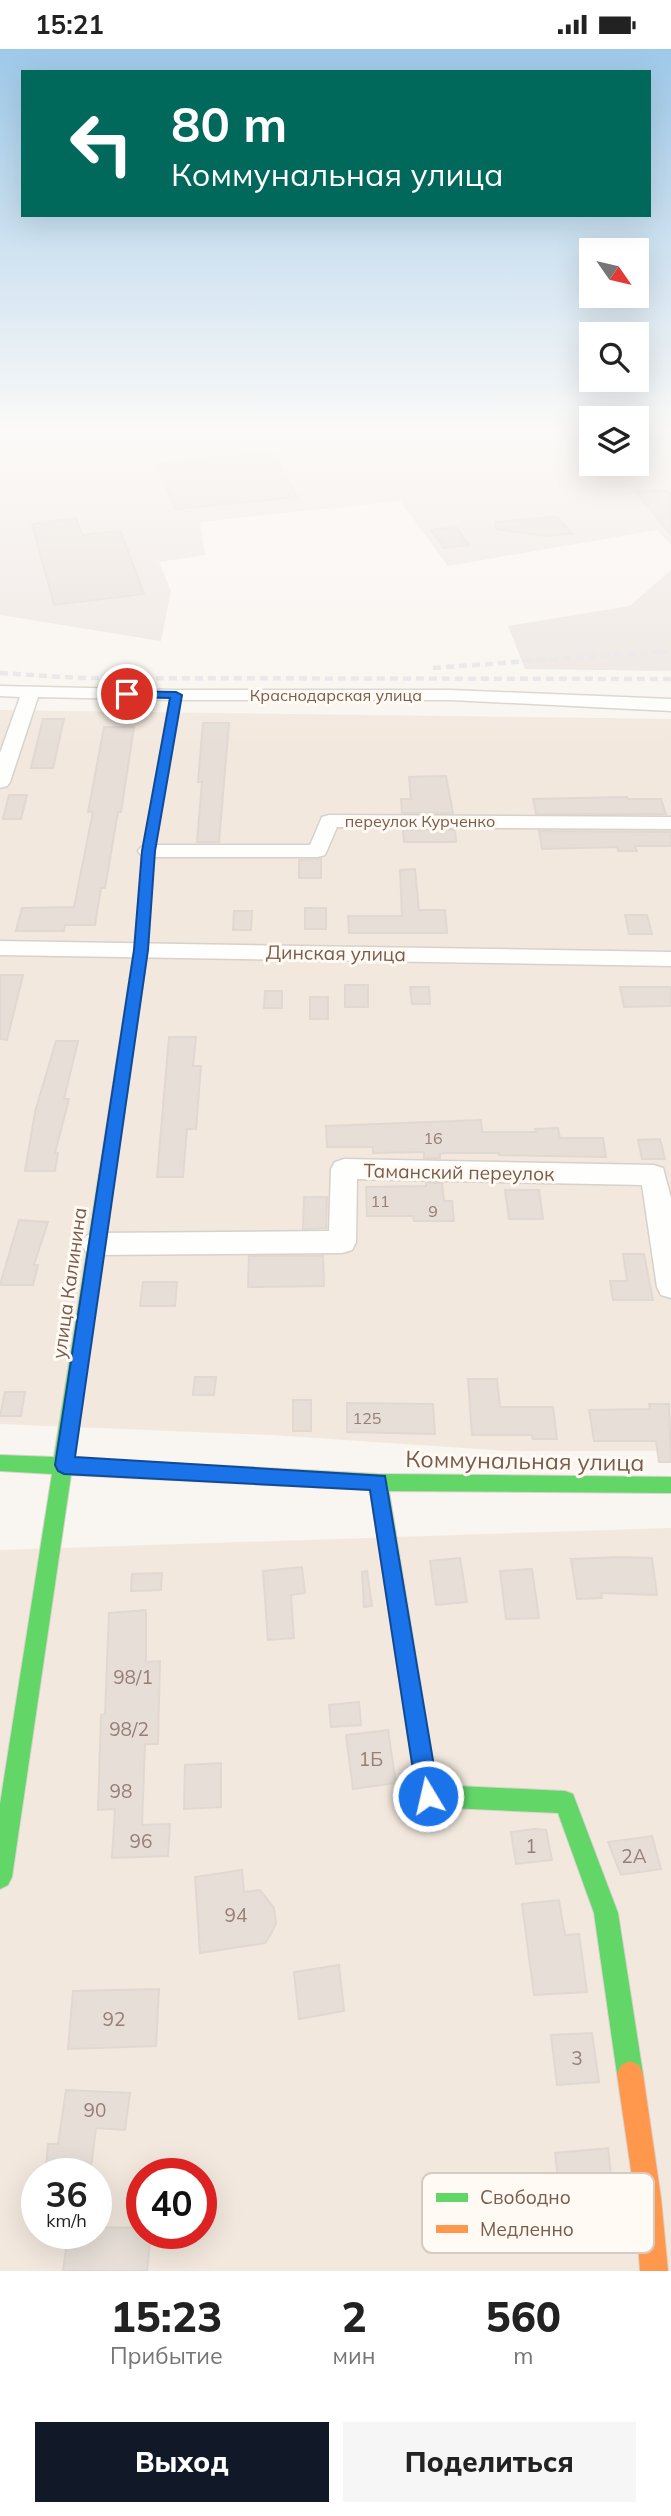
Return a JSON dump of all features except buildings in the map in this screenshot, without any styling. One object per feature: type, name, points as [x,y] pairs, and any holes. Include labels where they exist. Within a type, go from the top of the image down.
[{"type":"street","name":"Краснодарская улица","points":[[0,691],[176,695],[450,695],[671,705]]},
{"type":"street","points":[[0,782],[30,693]]},
{"type":"street","name":"улица Калинина","points":[[0,1877],[141,950],[149,851],[176,695]]},
{"type":"street","name":"переулок Курченко","points":[[149,851],[318,851],[329,821],[671,823]]},
{"type":"street","name":"Динская улица","points":[[0,947],[671,959]]},
{"type":"street","name":"Таманский переулок","points":[[96,1244],[342,1242],[344,1170],[654,1175],[671,1287]]},
{"type":"street","name":"Коммунальная улица","points":[[0,1463],[378,1482],[671,1485]]},
{"type":"street","points":[[378,1482],[428,1796],[565,1802],[606,1913],[644,2173]]},
{"type":"street","points":[[653,2253],[654,2271]]},
{"type":"shaded area","points":[[0,540],[203,540],[205,555],[159,562],[171,591],[161,641],[0,615]]},
{"type":"shaded area","points":[[429,540],[601,540],[448,566]]},
{"type":"shaded area","points":[[671,570],[671,671],[525,669],[508,626],[630,606]]},
{"type":"shaded area","points":[[0,710],[671,719],[671,1451],[509,1451],[271,1435],[0,1424]]},
{"type":"shaded area","points":[[671,1528],[671,2271],[0,2271],[0,1550]]},
{"type":"railway","points":[[433,668],[666,651]]},
{"type":"railway","points":[[641,653],[671,651]]},
{"type":"railway","points":[[0,673],[80,678],[671,679]]},
{"type":"traffic: fast","points":[[146,882],[148,851],[176,695]]},
{"type":"traffic: fast","points":[[0,1877],[112,1141]]},
{"type":"traffic: fast","points":[[0,1463],[378,1482],[671,1485]]},
{"type":"traffic: fast","points":[[378,1482],[428,1796],[565,1802],[606,1913],[630,2074]]},
{"type":"traffic: slow","points":[[112,1141],[141,950],[146,882]]},
{"type":"traffic: slow","points":[[630,2074],[644,2173]]},
{"type":"traffic: slow","points":[[653,2253],[654,2271]]},
{"type":"route","points":[[127,694],[176,695],[149,851],[141,950],[64,1465],[378,1482],[428,1796]]}]
